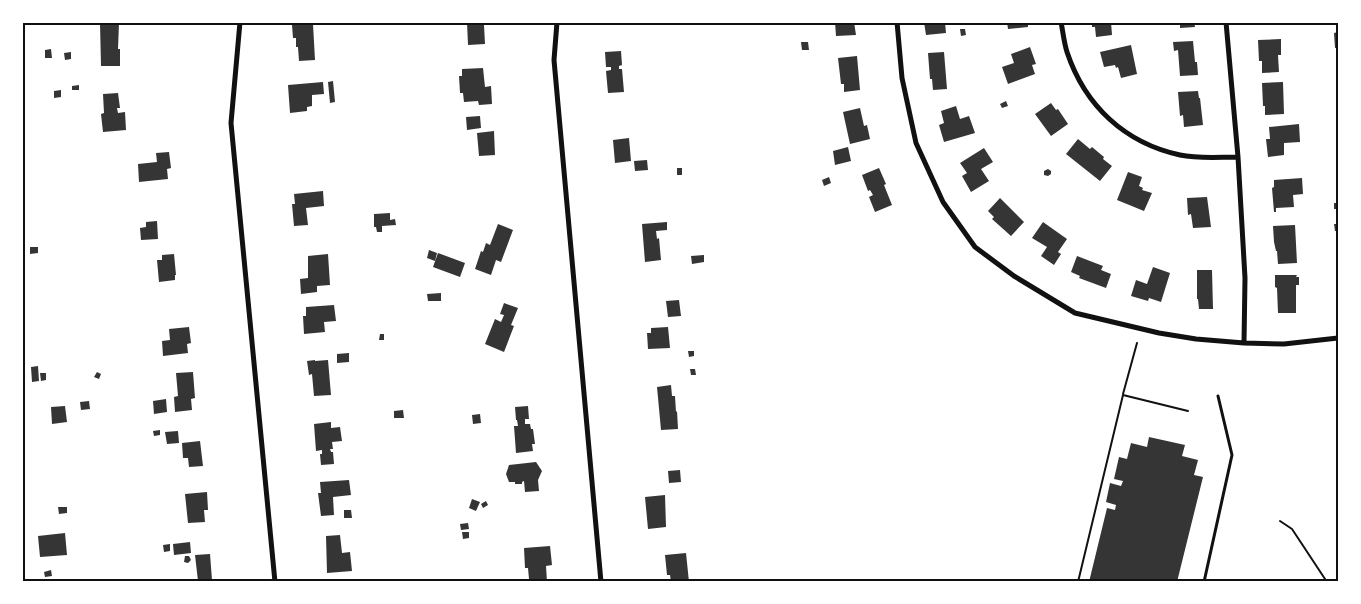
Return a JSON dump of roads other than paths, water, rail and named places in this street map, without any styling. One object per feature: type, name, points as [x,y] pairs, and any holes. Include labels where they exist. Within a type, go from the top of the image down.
[{"type":"street","points":[[240,22],[232,123],[275,582]]},
{"type":"street","points":[[557,22],[554,60],[601,582]]},
{"type":"street","points":[[897,22],[902,78],[916,143],[943,202],[975,247],[1014,276],[1075,313],[1168,334],[1196,339],[1284,344],[1338,338]]},
{"type":"street","points":[[1061,22],[1066,51],[1076,76],[1102,114],[1119,128],[1140,142],[1182,156],[1201,158],[1238,157]]},
{"type":"street","points":[[1226,22],[1238,157],[1245,278],[1244,343]]},
{"type":"lane","points":[[1204,582],[1232,455],[1218,396]]}]
